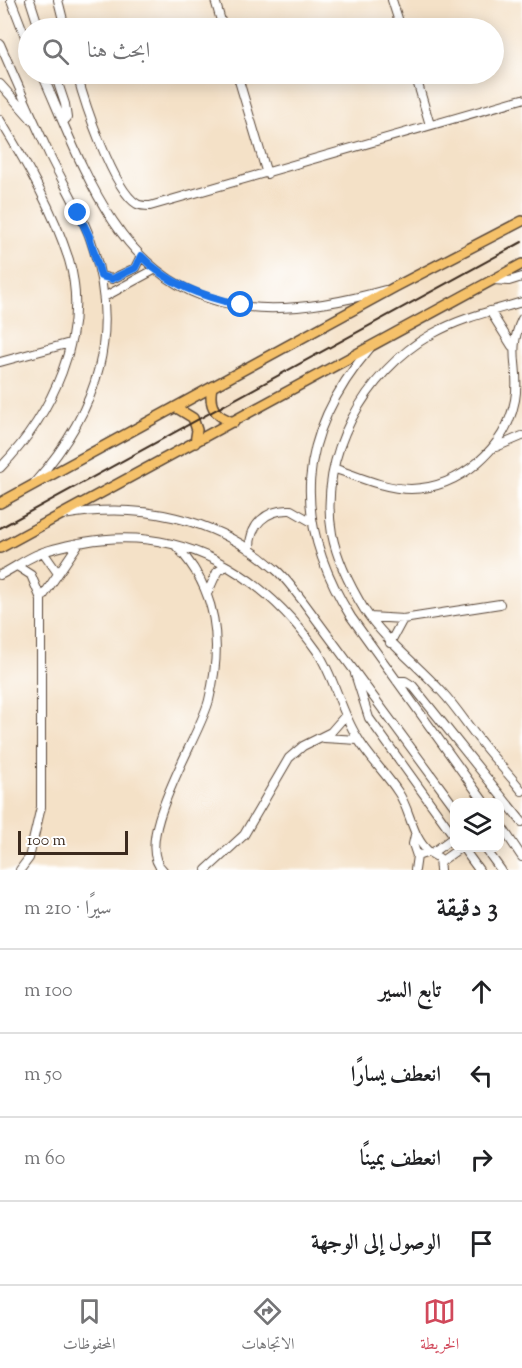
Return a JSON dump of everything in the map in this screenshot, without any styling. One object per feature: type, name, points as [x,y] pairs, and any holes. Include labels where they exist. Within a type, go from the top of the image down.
[{"type":"main road","points":[[0,503],[395,287],[522,221]]},
{"type":"main road","points":[[0,548],[522,264]]},
{"type":"main road","points":[[212,387],[210,397],[212,408],[222,418],[234,422]]},
{"type":"main road","points":[[175,407],[193,418],[197,430],[195,443]]},
{"type":"street","points":[[11,0],[18,18]]},
{"type":"street","points":[[30,0],[36,18]]},
{"type":"street","points":[[58,0],[62,18]]},
{"type":"street","points":[[215,0],[220,18]]},
{"type":"street","points":[[392,0],[398,18]]},
{"type":"street","points":[[0,44],[89,236],[101,276],[104,297],[106,333],[96,381],[76,427],[63,448],[32,486]]},
{"type":"street","points":[[0,84],[10,98],[35,122]]},
{"type":"street","points":[[46,84],[71,142],[111,220],[154,270],[186,289],[213,299],[269,309],[326,305],[395,287]]},
{"type":"street","points":[[58,84],[67,111],[67,118],[63,121]]},
{"type":"street","points":[[81,84],[104,148],[120,182],[136,203],[150,206],[522,99]]},
{"type":"street","points":[[240,84],[267,174]]},
{"type":"street","points":[[418,84],[430,125]]},
{"type":"street","points":[[0,120],[34,177],[69,262],[74,291],[70,343],[51,398],[24,442],[0,468]]},
{"type":"street","points":[[101,276],[112,279],[135,268],[141,256]]},
{"type":"street","points":[[104,297],[154,270]]},
{"type":"street","points":[[493,280],[509,281],[522,277]]},
{"type":"street","points":[[522,302],[490,311],[433,334],[394,362],[363,399],[351,420],[342,442],[330,511],[332,533],[345,574],[370,617],[390,643],[450,700],[522,791]]},
{"type":"street","points":[[490,311],[512,346],[516,380],[510,417],[490,450]]},
{"type":"street","points":[[512,346],[522,319]]},
{"type":"street","points":[[0,362],[70,343]]},
{"type":"street","points":[[370,348],[337,393],[323,423],[314,455],[309,490],[312,522],[319,555],[332,586],[481,798]]},
{"type":"street","points":[[516,380],[522,390]]},
{"type":"street","points":[[336,470],[389,487],[410,489],[431,487],[451,480],[470,469],[490,450],[503,442],[522,436]]},
{"type":"street","points":[[62,515],[123,510],[165,514],[205,526],[250,550],[276,569],[296,592],[450,801]]},
{"type":"street","points":[[250,550],[251,534],[267,515],[291,510],[312,522]]},
{"type":"street","points":[[0,575],[43,552],[79,543],[127,538],[176,545],[198,551],[226,566],[278,602],[316,650],[334,683],[345,716],[358,740],[398,790],[416,835],[441,867],[458,852]]},
{"type":"street","points":[[40,599],[79,543]]},
{"type":"street","points":[[163,870],[153,854],[154,841],[167,795],[200,728],[214,674],[214,619],[208,592],[176,545]]},
{"type":"street","points":[[189,561],[198,551]]},
{"type":"street","points":[[43,552],[57,572]]},
{"type":"street","points":[[16,566],[36,583],[40,599],[41,807],[29,858],[20,870]]},
{"type":"street","points":[[208,592],[217,572],[226,566]]},
{"type":"street","points":[[36,583],[51,581]]},
{"type":"street","points":[[370,617],[403,619],[500,604]]},
{"type":"street","points":[[390,643],[403,619]]},
{"type":"street","points":[[354,670],[369,718],[450,831]]},
{"type":"street","points":[[397,681],[405,681],[413,686],[522,822]]},
{"type":"street","points":[[206,870],[244,835],[289,758],[303,746],[336,728],[345,716]]},
{"type":"street","points":[[320,738],[358,740]]},
{"type":"street","points":[[504,830],[522,857]]},
{"type":"street","points":[[414,869],[417,856],[413,844],[416,835]]},
{"type":"street","points":[[417,856],[430,852],[450,840]]},
{"type":"street","points":[[465,852],[479,870]]},
{"type":"street","points":[[488,852],[501,870]]},
{"type":"railway","points":[[0,528],[522,242]]},
{"type":"route","points":[[78,213],[89,236],[101,276],[112,279],[135,268],[141,256],[161,276],[186,289],[213,299],[241,305]]}]
